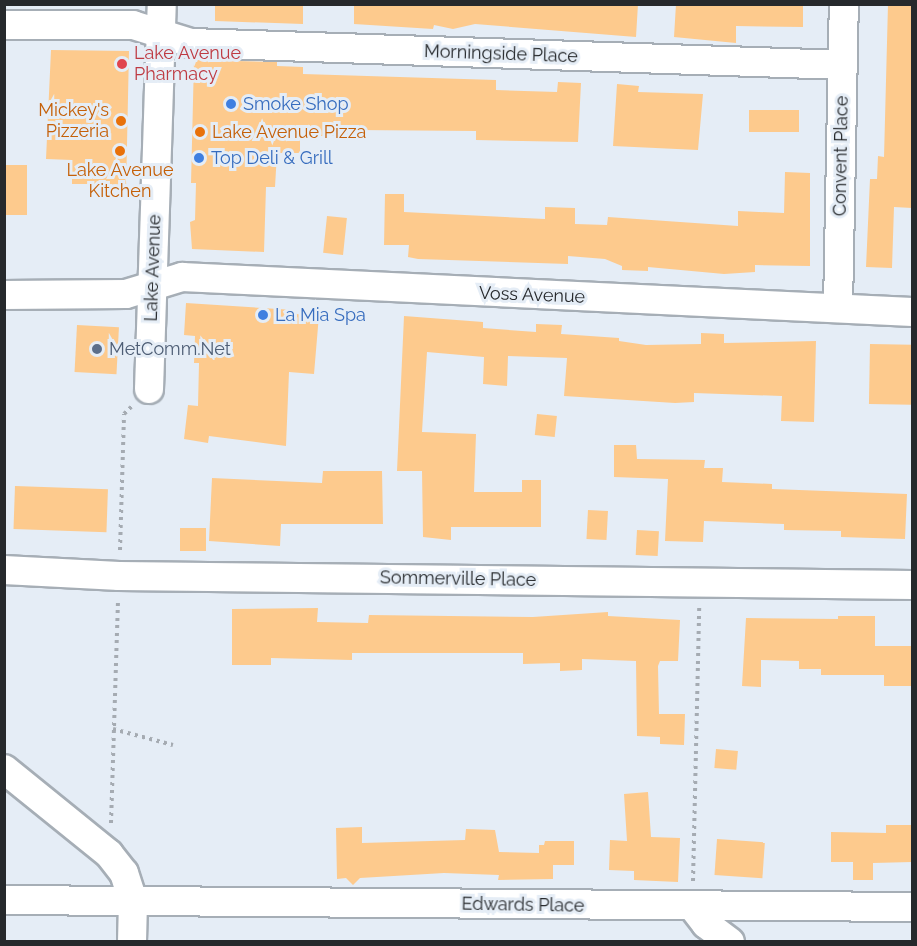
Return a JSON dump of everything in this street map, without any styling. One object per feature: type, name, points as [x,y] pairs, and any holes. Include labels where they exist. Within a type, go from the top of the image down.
[{"type":"street","name":"Lake Avenue","points":[[149,388],[162,4]]},
{"type":"street","name":"Convent Place","points":[[838,308],[844,4]]},
{"type":"street","name":"Morningside Place","points":[[4,25],[133,25],[191,43],[843,65]]},
{"type":"street","name":"Voss Avenue","points":[[4,295],[126,294],[182,277],[912,312]]},
{"type":"street","name":"Sommerville Place","points":[[4,570],[118,576],[912,585]]},
{"type":"street","points":[[4,769],[109,854],[124,873],[133,901],[132,942]]},
{"type":"street","name":"Edwards Place","points":[[4,900],[912,907]]},
{"type":"street","points":[[692,906],[706,924],[729,942]]},
{"type":"path","points":[[119,560],[124,414]]},
{"type":"path","points":[[692,906],[699,582]]},
{"type":"path","points":[[111,830],[118,594]]},
{"type":"path","points":[[113,729],[173,745]]},
{"type":"building","points":[[215,4],[303,4],[303,24],[215,21]]},
{"type":"building","points":[[354,4],[638,4],[636,37],[475,24],[453,29],[434,25],[433,29],[354,24]]},
{"type":"building","points":[[676,4],[803,4],[803,27],[736,26],[736,43],[674,37]]},
{"type":"building","points":[[888,4],[912,4],[912,208],[894,207],[892,268],[866,267],[870,179],[877,179],[878,156],[884,157]]},
{"type":"building","points":[[51,50],[129,51],[126,191],[91,191],[91,184],[72,184],[72,160],[46,159]]},
{"type":"building","points":[[194,60],[277,62],[277,66],[303,67],[303,74],[496,80],[496,90],[557,92],[558,82],[581,83],[578,142],[476,140],[476,131],[354,130],[354,136],[300,136],[300,153],[277,153],[275,187],[266,187],[264,252],[192,249],[190,222],[195,220],[196,183],[191,183]]},
{"type":"building","points":[[617,84],[639,86],[638,92],[703,94],[698,150],[613,146]]},
{"type":"building","points":[[749,110],[799,110],[799,132],[749,132]]},
{"type":"building","points":[[4,165],[27,165],[27,215],[4,215]]},
{"type":"building","points":[[785,172],[810,173],[810,266],[755,265],[755,272],[724,274],[648,267],[648,271],[622,270],[622,266],[605,259],[568,256],[568,264],[418,259],[408,257],[409,245],[384,245],[385,194],[404,194],[404,212],[545,219],[545,207],[575,208],[575,224],[607,225],[608,217],[738,226],[738,211],[784,213]]},
{"type":"building","points":[[327,216],[347,218],[343,255],[323,253]]},
{"type":"building","points":[[186,303],[294,310],[294,314],[319,315],[314,374],[289,372],[286,446],[209,436],[208,443],[184,439],[188,405],[198,406],[199,363],[194,363],[195,336],[184,335]]},
{"type":"building","points":[[404,316],[483,322],[483,328],[536,332],[536,324],[562,325],[561,334],[619,338],[619,341],[646,345],[701,344],[701,333],[724,334],[724,343],[816,341],[814,422],[781,421],[782,396],[694,393],[694,402],[675,403],[564,396],[567,358],[508,356],[507,386],[483,384],[484,357],[427,352],[422,432],[476,434],[474,492],[522,492],[522,480],[541,480],[541,527],[451,527],[451,540],[423,537],[422,471],[397,471]]},
{"type":"building","name":"MetComm.Net","points":[[77,325],[119,327],[116,374],[75,372]]},
{"type":"building","points":[[870,344],[912,345],[911,405],[869,404]]},
{"type":"building","points":[[537,414],[557,416],[555,437],[535,435]]},
{"type":"building","points":[[614,445],[636,445],[637,459],[705,460],[704,468],[723,468],[722,482],[772,484],[772,489],[907,494],[905,539],[841,537],[841,531],[784,530],[784,524],[704,521],[703,542],[665,541],[668,479],[614,477]]},
{"type":"building","points":[[323,471],[382,471],[383,524],[281,524],[280,546],[209,541],[212,478],[322,483]]},
{"type":"building","points":[[15,486],[108,489],[106,532],[13,529]]},
{"type":"building","points":[[588,510],[608,511],[606,540],[586,539]]},
{"type":"building","points":[[180,528],[206,528],[206,551],[180,551]]},
{"type":"building","points":[[637,530],[659,531],[658,556],[636,555]]},
{"type":"building","points":[[318,608],[317,622],[368,623],[369,615],[533,617],[608,612],[608,616],[680,620],[678,661],[660,661],[658,666],[659,714],[685,714],[684,745],[660,744],[660,737],[637,736],[636,661],[582,659],[582,670],[560,671],[560,663],[523,664],[523,653],[352,653],[352,660],[271,658],[271,665],[232,665],[232,609]]},
{"type":"building","points":[[838,616],[875,616],[875,646],[912,646],[912,686],[884,686],[884,675],[821,675],[821,669],[799,669],[799,661],[761,660],[761,687],[742,686],[746,618],[838,619]]},
{"type":"building","points":[[716,749],[738,751],[736,770],[714,768]]},
{"type":"building","points":[[648,792],[651,837],[680,838],[678,882],[634,880],[634,871],[609,870],[610,840],[627,841],[624,794]]},
{"type":"building","points":[[886,825],[912,825],[912,862],[873,863],[873,880],[853,880],[853,862],[831,862],[831,832],[886,833]]},
{"type":"building","points":[[362,827],[362,843],[465,840],[466,829],[495,830],[499,852],[539,853],[539,845],[544,845],[545,841],[574,841],[574,865],[553,865],[553,879],[498,880],[499,875],[444,873],[360,878],[353,885],[346,878],[337,879],[336,828]]},
{"type":"building","points":[[717,839],[765,842],[762,878],[714,875]]},
{"type":"place","name":"Lake Avenue Pharmacy","points":[[122,64]]},
{"type":"place","name":"Smoke Shop","points":[[231,104]]},
{"type":"place","name":"Mickey's Pizzeria","points":[[121,121]]},
{"type":"place","name":"Lake Avenue Pizza","points":[[200,132]]},
{"type":"place","name":"Lake Avenue Kitchen","points":[[120,151]]},
{"type":"place","name":"Top Deli & Grill","points":[[199,158]]},
{"type":"place","name":"La Mia Spa","points":[[263,315]]},
{"type":"place","name":"MetComm.Net","points":[[97,349]]}]
